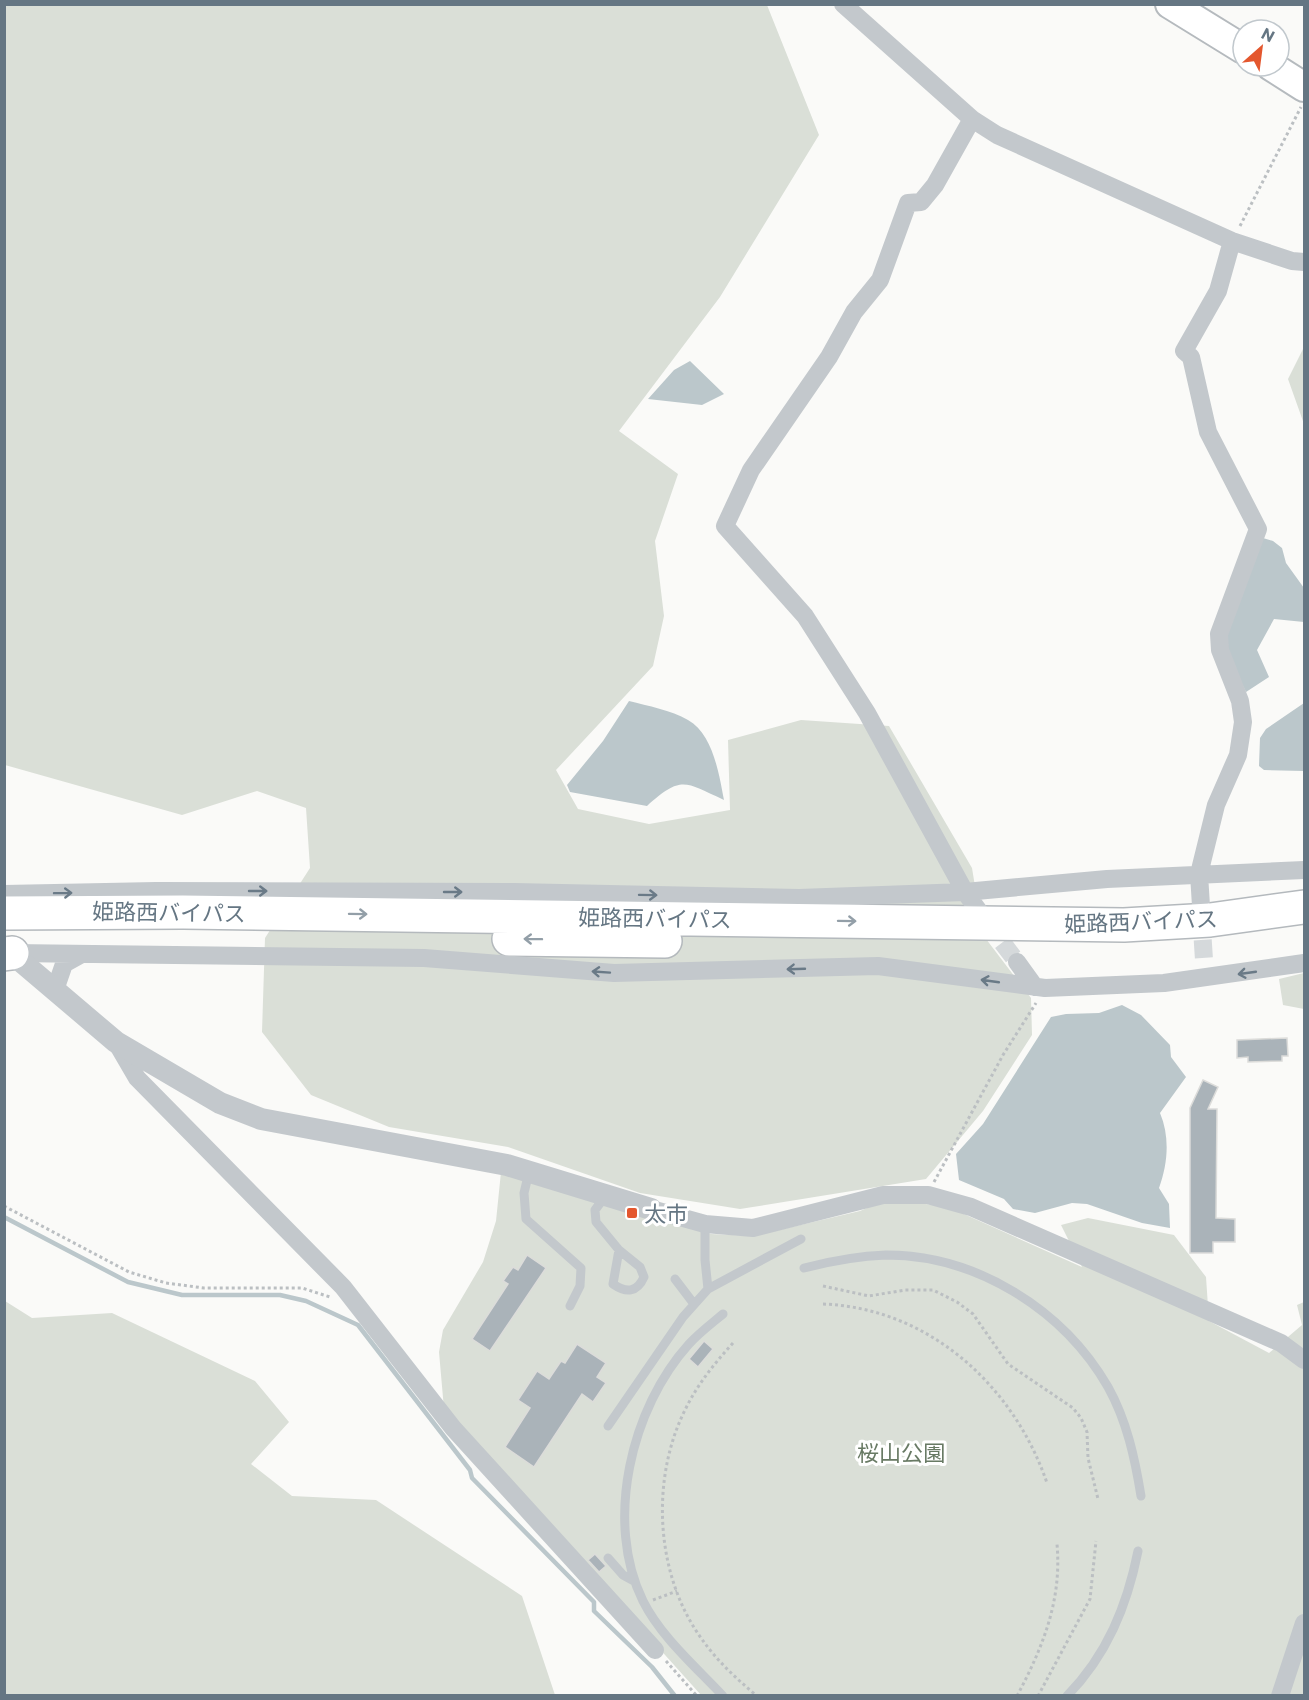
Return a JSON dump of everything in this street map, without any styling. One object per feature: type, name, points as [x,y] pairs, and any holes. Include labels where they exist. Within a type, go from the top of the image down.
[{"type":"highway","name":"姫路西バイパス","points":[[6,947],[300,924],[1124,925],[1210,920],[1305,907]]},
{"type":"highway","name":"姫路西バイパス","points":[[4,914],[93,911],[300,924],[1124,947],[1211,942],[1305,930]]},
{"type":"main road","points":[[1170,4],[1231,42]]},
{"type":"main road","points":[[1290,78],[1305,87]]},
{"type":"street","points":[[843,4],[972,118],[997,135],[1232,241],[1292,261],[1305,262]]},
{"type":"street","points":[[972,118],[935,186],[921,202],[908,203],[880,280],[854,312],[830,357],[751,470],[725,526],[805,615],[867,713],[965,892],[981,914]]},
{"type":"street","points":[[1201,906],[1199,874],[1216,805],[1238,755],[1243,722],[1240,701],[1220,650],[1219,634],[1258,530],[1208,432],[1191,357],[1185,351],[1218,291],[1232,241]]},
{"type":"street","points":[[4,894],[156,891],[502,892],[799,898],[965,892],[1107,879],[1305,870]]},
{"type":"street","points":[[6,947],[82,954],[424,958],[614,973],[878,966],[1040,988],[1164,983],[1204,970],[1305,963]]},
{"type":"street","points":[[6,947],[116,1042],[220,1103],[261,1119],[530,1170],[705,1224],[753,1228],[883,1195],[928,1195],[971,1207],[1281,1343],[1305,1360]]},
{"type":"street","points":[[55,990],[64,964],[82,954]]},
{"type":"street","points":[[1017,963],[1040,988]]},
{"type":"street","points":[[116,1042],[137,1078],[356,1302],[453,1428],[655,1650]]},
{"type":"street","points":[[1280,1695],[1305,1623]]},
{"type":"lane","points":[[530,1170],[524,1193],[526,1219],[581,1268],[580,1286],[570,1306]]},
{"type":"lane","points":[[606,1195],[595,1210],[596,1222],[620,1250],[640,1267],[644,1277],[641,1284],[630,1292],[623,1291],[613,1284],[620,1250]]},
{"type":"lane","points":[[705,1224],[708,1289]]},
{"type":"lane","points":[[608,1426],[694,1304],[708,1289],[801,1239]]},
{"type":"lane","points":[[804,1268],[857,1257],[887,1255],[927,1259],[984,1276],[1017,1293],[1042,1310],[1076,1342],[1109,1389],[1133,1450],[1141,1496]]},
{"type":"lane","points":[[675,1279],[694,1304]]},
{"type":"lane","points":[[723,1314],[689,1343],[675,1361],[645,1415],[635,1442],[626,1510],[628,1549],[634,1581],[644,1604],[686,1656],[723,1695]]},
{"type":"lane","points":[[1067,1695],[1095,1660],[1120,1618],[1131,1585],[1138,1551]]},
{"type":"lane","points":[[608,1558],[623,1575],[634,1581]]},
{"type":"path","points":[[1232,241],[1305,100]]},
{"type":"path","points":[[928,1195],[1040,988]]},
{"type":"path","points":[[4,1206],[129,1272],[166,1283],[204,1288],[302,1288],[356,1302]]},
{"type":"path","points":[[823,1286],[869,1296],[905,1290],[933,1290],[965,1308],[978,1321],[1008,1364],[1073,1408],[1081,1418],[1087,1432],[1088,1458],[1098,1499]]},
{"type":"path","points":[[823,1304],[865,1310],[900,1321],[959,1354],[989,1382],[1014,1414],[1026,1432],[1047,1483]]},
{"type":"path","points":[[733,1344],[695,1391],[684,1411],[672,1445],[663,1499],[663,1520],[668,1561],[677,1591],[695,1629],[715,1656],[757,1695]]},
{"type":"path","points":[[1038,1695],[1090,1599],[1096,1541]]},
{"type":"path","points":[[1017,1695],[1035,1662],[1049,1626],[1057,1587],[1057,1544]]},
{"type":"path","points":[[644,1604],[677,1591]]},
{"type":"path","points":[[655,1650],[697,1695]]},
{"type":"green space","points":[[5,5],[767,5],[819,135],[720,297],[619,431],[678,474],[655,541],[664,616],[653,666],[556,770],[578,809],[649,824],[730,810],[728,740],[801,720],[889,726],[972,868],[983,935],[1031,998],[1032,1035],[983,1111],[926,1179],[740,1209],[640,1193],[508,1147],[389,1127],[311,1095],[262,1032],[265,938],[310,868],[306,808],[257,791],[182,815],[5,765]]},
{"type":"green space","points":[[1304,347],[1304,424],[1288,379]]},
{"type":"green space","points":[[1304,973],[1304,1009],[1283,1005],[1279,979]]},
{"type":"green space","name":"桜山公園","points":[[501,1172],[711,1234],[754,1236],[860,1211],[885,1200],[946,1206],[1082,1267],[1061,1225],[1088,1218],[1174,1235],[1206,1277],[1209,1321],[1269,1353],[1302,1325],[1297,1305],[1304,1302],[1304,1695],[701,1695],[444,1409],[439,1352],[443,1330],[483,1262],[496,1221]]},
{"type":"green space","points":[[5,1301],[32,1318],[112,1313],[255,1381],[289,1422],[251,1464],[292,1496],[376,1500],[522,1596],[555,1695],[5,1695]]},
{"type":"shaded area","points":[[690,361],[724,394],[702,405],[648,399],[674,370]]},
{"type":"shaded area","points":[[1263,538],[1273,541],[1282,548],[1286,563],[1304,588],[1304,622],[1274,619],[1257,650],[1269,677],[1246,692],[1224,649],[1236,596]]},
{"type":"shaded area","points":[[629,701],[674,714],[697,726],[714,756],[724,800],[700,789],[684,785],[668,789],[647,806],[570,792],[567,785],[603,741]]},
{"type":"shaded area","points":[[1304,703],[1304,771],[1264,770],[1259,766],[1260,738],[1266,729]]},
{"type":"shaded area","points":[[1122,1005],[1141,1015],[1170,1045],[1171,1057],[1186,1077],[1160,1113],[1167,1150],[1159,1188],[1169,1204],[1170,1228],[1142,1223],[1087,1204],[1072,1203],[1035,1213],[1013,1209],[1004,1199],[959,1180],[956,1154],[983,1124],[1051,1017],[1099,1013]]},
{"type":"building","points":[[1287,1038],[1288,1056],[1282,1056],[1282,1061],[1248,1062],[1248,1057],[1237,1058],[1237,1040]]},
{"type":"building","points":[[1203,1080],[1218,1087],[1208,1109],[1217,1109],[1216,1218],[1235,1219],[1235,1242],[1213,1242],[1213,1253],[1190,1253],[1190,1108]]},
{"type":"building","points":[[527,1255],[546,1268],[490,1351],[472,1339],[508,1284],[503,1281],[513,1267],[518,1270]]},
{"type":"building","points":[[704,1341],[713,1349],[698,1367],[689,1359]]},
{"type":"building","points":[[577,1344],[606,1363],[597,1377],[606,1383],[593,1402],[582,1394],[534,1467],[505,1447],[530,1408],[518,1400],[537,1371],[549,1379],[561,1361],[565,1363]]},
{"type":"building","points":[[595,1554],[606,1566],[599,1572],[588,1560]]},
{"type":"waterway","points":[[4,1217],[128,1282],[182,1295],[280,1295],[306,1301],[358,1325],[470,1470],[472,1478],[594,1602],[594,1611],[652,1667],[675,1696]]},
{"type":"tunnel","points":[[1201,913],[1204,960]]},
{"type":"tunnel","points":[[986,921],[1017,962]]},
{"type":"place","name":"太市","points":[[632,1213]]}]
